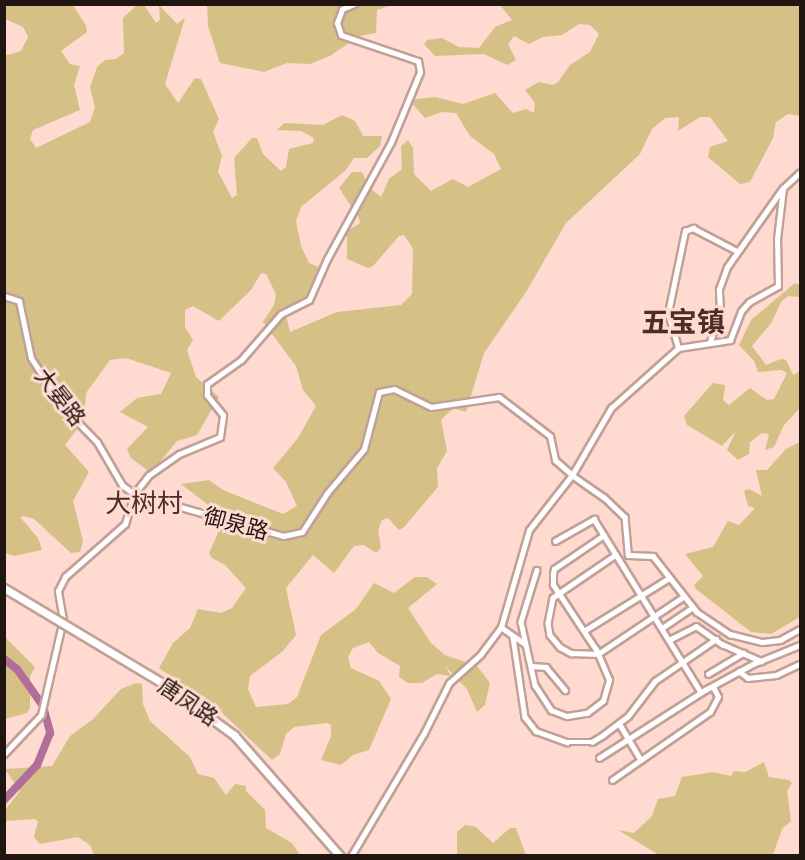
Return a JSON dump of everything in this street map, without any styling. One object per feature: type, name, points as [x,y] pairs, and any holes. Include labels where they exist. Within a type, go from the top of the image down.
[{"type":"highway","name":"唐凤路","points":[[4,588],[167,686],[234,735],[340,855]]},
{"type":"street","points":[[4,754],[41,715],[63,620],[58,591],[65,577],[125,524],[134,494],[149,476],[179,454],[220,437],[223,415],[207,395],[207,384],[241,360],[281,314],[309,300],[327,259],[391,142],[420,72],[418,61],[341,35],[337,22],[342,9],[354,4]]},
{"type":"street","points":[[711,342],[720,310],[718,289],[737,251],[783,188],[801,172]]},
{"type":"street","points":[[351,855],[424,733],[449,683],[480,656],[501,627],[529,530],[572,476],[611,408],[678,348],[730,340],[741,311],[749,302],[778,286],[777,239],[783,188]]},
{"type":"street","points":[[678,348],[668,313],[685,231],[693,228],[737,251]]},
{"type":"street","name":"大晏路","points":[[4,296],[19,301],[31,358],[63,407],[98,442],[122,485],[134,494]]},
{"type":"street","name":"御泉路","points":[[134,494],[222,521],[259,526],[283,537],[302,532],[327,493],[364,448],[379,392],[394,389],[431,407],[499,397],[550,436],[555,460],[572,476]]},
{"type":"street","points":[[572,476],[625,517],[628,555],[638,559],[652,556],[693,608],[743,638],[780,640],[800,630],[801,637]]},
{"type":"street","points":[[555,541],[592,518],[701,692]]},
{"type":"street","points":[[537,570],[522,612],[525,644],[535,685],[551,710],[576,716],[599,706],[606,695],[609,680],[598,654],[553,585],[554,569],[604,536]]},
{"type":"street","points":[[616,555],[558,593],[549,610],[550,635],[571,653],[598,654],[683,597]]},
{"type":"street","points":[[584,631],[669,578]]},
{"type":"street","points":[[662,628],[693,608]]},
{"type":"street","points":[[669,640],[696,626],[716,639],[761,661]]},
{"type":"street","points":[[501,627],[525,644]]},
{"type":"street","points":[[513,637],[523,710],[536,731],[567,742],[592,742],[619,723],[655,681],[716,639]]},
{"type":"street","points":[[599,758],[701,692],[739,671],[800,646]]},
{"type":"street","points":[[708,674],[743,653]]},
{"type":"street","points":[[739,671],[748,678],[776,675],[801,664]]},
{"type":"street","points":[[531,666],[546,667],[565,690]]},
{"type":"street","points":[[612,780],[710,712],[718,697],[713,687]]},
{"type":"street","points":[[619,723],[641,760]]},
{"type":"shaded area","points":[[138,4],[144,5],[156,23],[160,20],[159,5],[177,24],[185,18],[165,84],[178,103],[195,78],[201,79],[219,119],[213,132],[222,156],[218,172],[232,198],[237,195],[234,158],[252,138],[257,138],[263,154],[281,171],[286,167],[289,149],[313,143],[314,138],[301,131],[277,130],[284,123],[323,125],[342,115],[355,121],[363,136],[382,136],[380,146],[367,158],[354,158],[345,171],[301,207],[296,221],[301,246],[309,263],[321,268],[309,290],[308,300],[286,315],[290,332],[337,312],[401,305],[412,294],[413,249],[404,235],[399,236],[373,266],[368,268],[347,259],[347,231],[360,223],[339,188],[352,172],[362,172],[369,187],[381,197],[389,179],[402,169],[401,146],[408,140],[413,148],[414,174],[431,191],[453,179],[468,187],[501,169],[494,154],[470,136],[456,113],[442,112],[425,118],[409,100],[435,97],[463,104],[495,93],[513,113],[526,109],[534,113],[535,103],[525,90],[539,82],[553,85],[558,82],[570,65],[590,52],[599,34],[590,25],[579,24],[562,35],[543,37],[529,44],[514,36],[508,44],[516,60],[507,65],[484,54],[435,56],[424,44],[427,40],[442,38],[459,47],[479,48],[495,27],[512,20],[500,5],[800,5],[800,116],[788,114],[776,122],[773,138],[750,182],[740,184],[708,157],[710,147],[728,141],[710,117],[700,117],[678,131],[679,117],[665,118],[652,129],[640,154],[566,223],[526,292],[484,353],[466,412],[453,408],[441,420],[447,451],[437,468],[438,487],[399,530],[388,518],[382,520],[378,530],[381,548],[376,553],[364,545],[354,546],[334,573],[313,555],[286,588],[296,635],[283,651],[250,676],[248,689],[256,707],[288,704],[297,697],[321,635],[356,609],[374,583],[394,593],[415,577],[427,577],[437,584],[408,608],[431,643],[445,655],[477,666],[490,683],[485,705],[477,712],[467,689],[445,666],[451,676],[437,674],[422,683],[408,683],[399,677],[400,666],[378,653],[369,642],[353,648],[348,657],[351,668],[379,681],[391,699],[369,750],[353,755],[341,765],[321,760],[331,736],[331,725],[327,723],[294,727],[286,734],[280,754],[272,760],[219,710],[159,668],[173,643],[190,628],[198,609],[221,613],[232,608],[246,588],[225,565],[212,558],[209,553],[218,533],[218,523],[207,504],[181,484],[209,480],[223,490],[283,514],[297,506],[286,482],[273,468],[298,438],[316,406],[303,390],[296,366],[263,322],[274,305],[276,294],[266,274],[261,273],[251,290],[219,321],[193,306],[185,310],[185,327],[193,340],[187,350],[196,377],[219,397],[197,435],[177,441],[151,473],[131,458],[127,449],[148,427],[120,412],[137,398],[161,394],[171,373],[126,358],[110,360],[86,393],[84,420],[65,445],[89,472],[73,501],[83,541],[80,552],[71,553],[34,519],[24,516],[20,517],[38,538],[42,550],[14,556],[5,553],[4,56],[21,51],[28,37],[23,27],[5,19],[4,5],[73,5],[86,26],[87,32],[61,51],[70,64],[80,66],[74,85],[80,110],[33,130],[30,139],[36,148],[90,122],[95,107],[90,87],[97,67],[105,60],[116,59],[124,53],[123,18]]},
{"type":"shaded area","points":[[207,4],[392,5],[377,10],[376,33],[359,36],[330,56],[310,64],[287,63],[264,72],[220,63],[208,26]]},
{"type":"shaded area","points":[[795,283],[800,285],[800,297],[788,296],[781,302],[772,322],[752,346],[766,365],[781,359],[786,360],[793,375],[800,371],[800,408],[784,425],[774,447],[765,450],[769,434],[762,433],[750,442],[749,454],[738,460],[727,450],[736,431],[722,446],[687,425],[684,416],[713,383],[725,385],[723,400],[729,405],[750,388],[767,400],[774,399],[787,373],[781,370],[758,372],[754,361],[739,345],[751,320]]},
{"type":"shaded area","points":[[800,442],[800,617],[771,634],[751,632],[696,589],[694,585],[703,576],[685,554],[713,547],[728,521],[739,525],[755,508],[748,506],[744,491],[749,489],[762,496],[756,470],[767,470],[786,449]]},
{"type":"shaded area","points":[[5,637],[35,667],[30,676],[30,708],[27,713],[5,719]]},
{"type":"shaded area","points":[[136,683],[142,684],[143,704],[150,721],[190,757],[198,774],[214,778],[226,795],[235,784],[246,786],[246,791],[265,810],[266,828],[292,843],[300,855],[94,855],[90,845],[78,837],[40,844],[34,837],[38,822],[35,819],[5,821],[5,810],[20,791],[5,769],[52,766],[70,736],[92,720],[121,689]]},
{"type":"shaded area","points":[[764,762],[769,777],[789,780],[792,783],[787,791],[791,821],[782,829],[773,855],[659,855],[618,830],[634,833],[652,816],[658,799],[675,796],[682,777],[713,772],[731,776],[734,771],[745,772]]},
{"type":"shaded area","points":[[465,825],[476,827],[493,843],[510,828],[516,828],[526,855],[457,855],[457,832]]},
{"type":"waterway","points":[[4,659],[17,669],[43,706],[50,733],[37,765],[4,800]]},
{"type":"district","name":"五宝镇","points":[[683,322]]},
{"type":"district","name":"大树村","points":[[144,503]]}]
